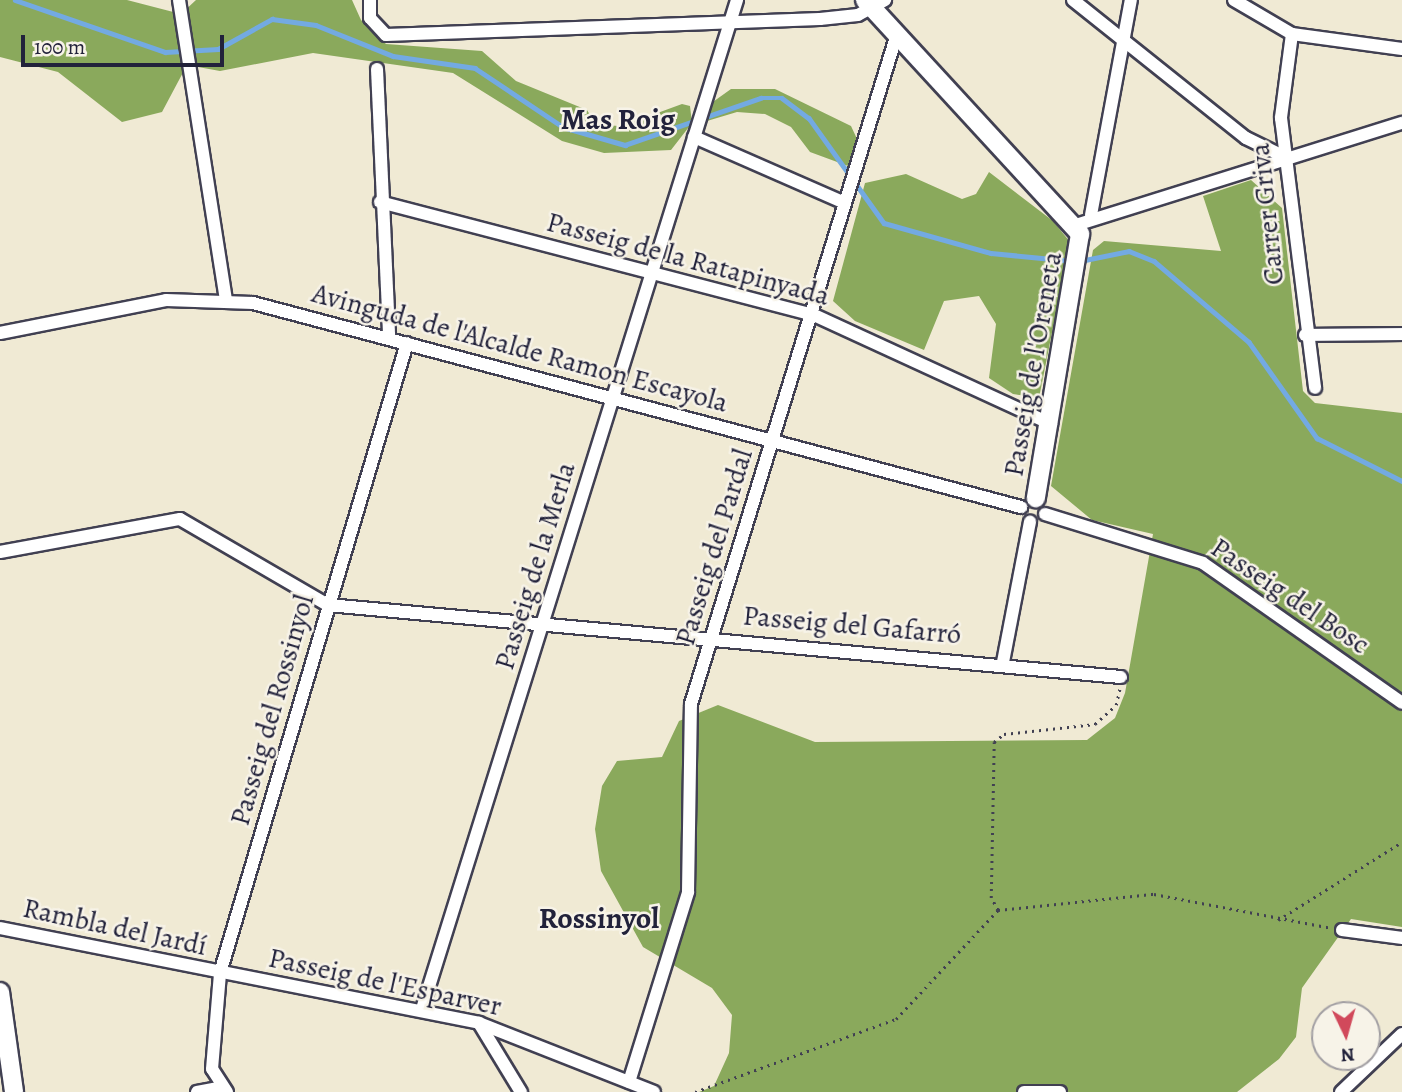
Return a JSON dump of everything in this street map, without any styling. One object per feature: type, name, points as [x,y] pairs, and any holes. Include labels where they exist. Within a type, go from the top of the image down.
[{"type":"street","points":[[179,0],[226,299]]},
{"type":"street","points":[[370,0],[370,18],[386,35],[729,24],[874,3],[897,34],[1083,220],[1402,123]]},
{"type":"street","name":"Passeig de la Merla","points":[[422,1009],[737,0]]},
{"type":"street","points":[[1073,0],[1247,138],[1287,158]]},
{"type":"street","name":"Passeig de l'Oreneta","points":[[1028,503],[1051,424],[1080,260],[1083,220],[1131,0]]},
{"type":"street","points":[[1234,0],[1292,34],[1402,49]]},
{"type":"street","name":"Passeig del Pardal","points":[[629,1082],[688,892],[691,704],[772,443],[842,202],[867,133],[897,34]]},
{"type":"street","name":"Carrer Griva","points":[[1292,34],[1281,118],[1305,335],[1315,387]]},
{"type":"street","points":[[377,69],[380,202],[389,337]]},
{"type":"street","points":[[694,137],[842,202]]},
{"type":"street","name":"Passeig de la Ratapinyada","points":[[380,202],[810,314],[1051,424]]},
{"type":"street","name":"Avinguda de l'Alcalde Ramon Escayola","points":[[0,333],[166,300],[226,299],[389,337],[772,443],[1028,503]]},
{"type":"street","points":[[1305,335],[1402,334]]},
{"type":"street","name":"Passeig del Rossinyol","points":[[225,1090],[212,1069],[220,973],[407,343]]},
{"type":"street","points":[[1028,503],[1045,514],[1030,522]]},
{"type":"street","points":[[1003,662],[1030,522],[1028,503]]},
{"type":"street","name":"Passeig del Bosc","points":[[1045,514],[1145,541],[1214,571],[1402,703]]},
{"type":"street","points":[[0,552],[180,519],[328,605]]},
{"type":"street","name":"Passeig del Gafarró","points":[[328,605],[1003,662],[1121,677]]},
{"type":"street","name":"Rambla del Jardí","points":[[0,928],[220,973]]},
{"type":"street","points":[[1342,929],[1402,938]]},
{"type":"street","name":"Passeig de l'Esparver","points":[[220,973],[422,1009],[480,1023],[654,1092]]},
{"type":"street","points":[[0,992],[14,1092]]},
{"type":"street","points":[[480,1023],[521,1092]]},
{"type":"street","points":[[1341,1092],[1402,1034]]},
{"type":"street","points":[[197,1092],[225,1090]]},
{"type":"street","points":[[1024,1092],[1060,1092]]},
{"type":"path","points":[[998,910],[991,898],[994,742],[1004,733],[1095,724],[1116,705],[1121,677]]},
{"type":"path","points":[[1278,920],[1402,842]]},
{"type":"path","points":[[695,1092],[896,1019],[998,910],[1154,894],[1278,920],[1342,929]]},
{"type":"green space","points":[[0,0],[127,0],[181,14],[196,0],[352,0],[361,20],[386,44],[482,51],[516,81],[587,110],[596,125],[622,126],[682,104],[690,106],[692,123],[671,150],[604,153],[562,141],[453,73],[313,53],[220,71],[187,65],[162,112],[122,122],[58,72],[0,57]]},
{"type":"green space","points":[[731,89],[775,89],[851,126],[858,141],[848,166],[810,152],[791,127],[765,114],[737,112],[707,121],[710,104]]},
{"type":"green space","points":[[989,172],[1053,221],[1070,242],[1039,398],[1013,394],[989,378],[996,324],[979,296],[944,301],[924,350],[855,321],[833,301],[865,183],[906,174],[962,199],[976,194]]},
{"type":"green space","points":[[1251,180],[1282,208],[1303,391],[1315,403],[1402,413],[1402,927],[1351,919],[1302,988],[1296,1037],[1279,1059],[1237,1092],[699,1092],[714,1086],[729,1053],[732,1015],[712,988],[643,947],[601,871],[595,829],[602,786],[617,761],[662,757],[679,721],[718,705],[815,742],[1087,740],[1115,718],[1125,693],[1153,534],[1092,520],[1051,486],[1093,250],[1104,241],[1221,251],[1203,196]]},
{"type":"waterway","points":[[15,0],[165,52],[218,49],[272,19],[316,25],[393,56],[475,68],[563,127],[625,145],[761,98],[782,98],[809,118],[884,223],[991,253],[1072,261]]},
{"type":"waterway","points":[[1080,261],[1129,251],[1154,261],[1249,342],[1317,438],[1402,481]]},
{"type":"district","name":"Mas Roig","points":[[618,119]]},
{"type":"district","name":"Rossinyol","points":[[599,918]]}]
